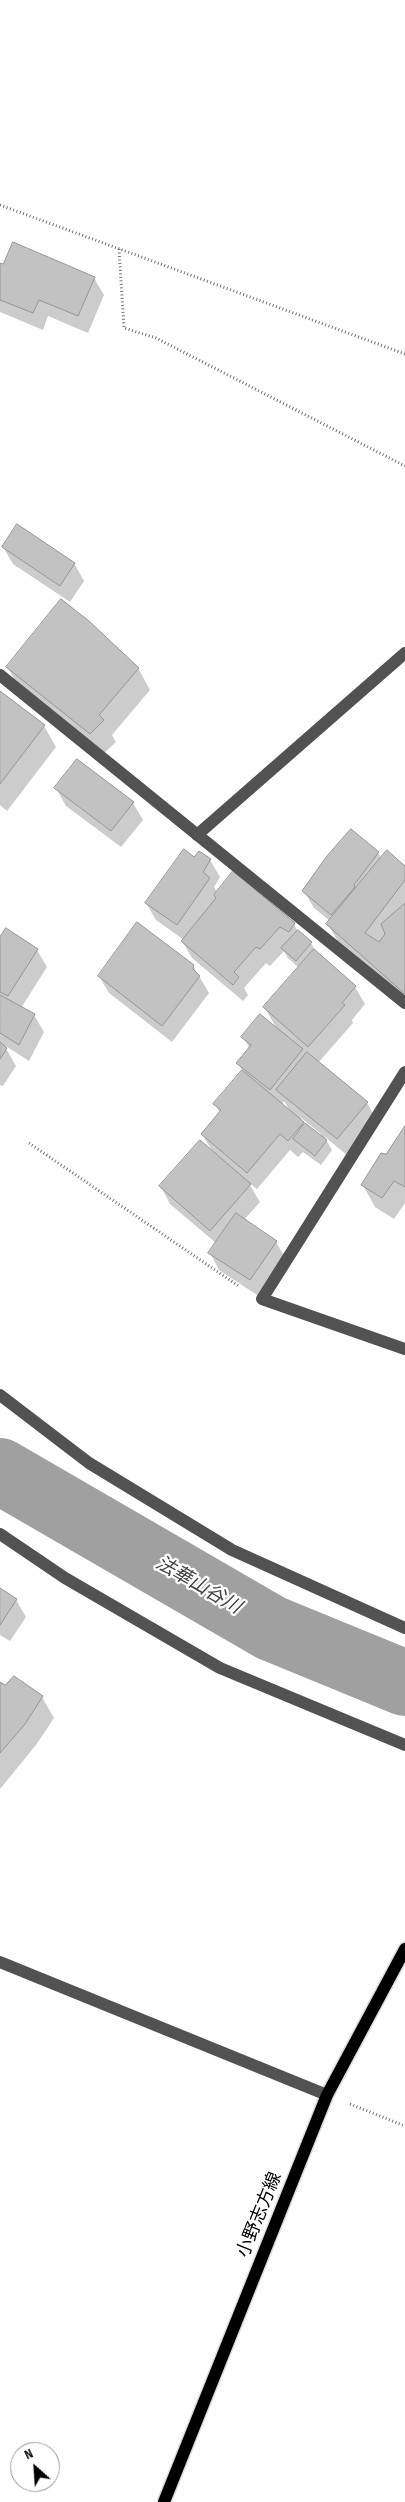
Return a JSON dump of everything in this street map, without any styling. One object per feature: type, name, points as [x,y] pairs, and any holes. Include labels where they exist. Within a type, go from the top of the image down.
[{"type":"main road","name":"小野志方線","points":[[164,2502],[327,2095],[405,1949]]},
{"type":"street","points":[[197,835],[405,653]]},
{"type":"street","points":[[0,675],[405,1003]]},
{"type":"street","points":[[405,1072],[262,1299],[405,1348]]},
{"type":"street","points":[[0,1395],[89,1463],[232,1550],[405,1628]]},
{"type":"street","points":[[0,1534],[65,1578],[220,1668],[405,1745]]},
{"type":"street","points":[[0,1962],[327,2095]]},
{"type":"path","points":[[0,205],[405,354]]},
{"type":"path","points":[[119,249],[124,328],[156,338],[405,466]]},
{"type":"path","points":[[29,1142],[249,1294],[262,1299]]},
{"type":"path","points":[[327,2095],[405,2126]]},
{"type":"building","points":[[13,242],[95,277],[78,316],[39,300],[33,313],[0,300],[0,263],[3,264]]},
{"type":"building","points":[[17,524],[75,563],[60,586],[2,547]]},
{"type":"building","points":[[61,599],[89,621],[139,668],[99,715],[104,720],[90,734],[6,667]]},
{"type":"building","points":[[0,691],[45,725],[0,784]]},
{"type":"building","points":[[77,759],[134,802],[111,831],[54,788]]},
{"type":"building","points":[[351,829],[379,852],[354,885],[355,887],[331,915],[302,891],[327,856]]},
{"type":"building","points":[[184,849],[194,857],[199,851],[211,859],[203,872],[210,878],[177,925],[145,903]]},
{"type":"building","points":[[387,850],[405,866],[405,880],[365,933],[379,942],[385,934],[381,924],[405,903],[405,994],[326,924]]},
{"type":"building","points":[[233,871],[295,923],[289,932],[280,927],[260,949],[256,947],[234,972],[239,977],[233,985],[181,941],[216,898],[214,895]]},
{"type":"building","points":[[137,922],[194,965],[193,969],[200,976],[162,1026],[98,976]]},
{"type":"building","points":[[6,928],[38,949],[8,996],[0,992],[0,937]]},
{"type":"building","points":[[298,930],[312,942],[296,961],[281,948]]},
{"type":"building","points":[[314,949],[356,986],[342,1003],[345,1005],[308,1047],[263,1007]]},
{"type":"building","points":[[0,995],[35,1014],[19,1045],[0,1033]]},
{"type":"building","points":[[260,1014],[303,1049],[270,1090],[236,1063],[251,1045],[241,1037]]},
{"type":"building","points":[[0,1042],[7,1048],[0,1059]]},
{"type":"building","points":[[307,1052],[368,1102],[337,1139],[276,1090]]},
{"type":"building","points":[[242,1070],[304,1122],[288,1141],[280,1134],[247,1173],[201,1134],[221,1110],[213,1104]]},
{"type":"building","points":[[305,1123],[327,1140],[315,1156],[293,1139]]},
{"type":"building","points":[[405,1126],[405,1187],[394,1181],[382,1198],[361,1185],[381,1153],[386,1154]]},
{"type":"building","points":[[200,1140],[251,1184],[210,1231],[159,1186]]},
{"type":"building","points":[[236,1213],[277,1241],[250,1280],[208,1253]]},
{"type":"building","points":[[0,1588],[17,1599],[0,1625]]},
{"type":"building","points":[[14,1676],[43,1696],[25,1724],[0,1753],[0,1682],[5,1685]]},
{"type":"waterway","name":"法華山谷川","points":[[0,1471],[271,1628],[405,1683]]}]
